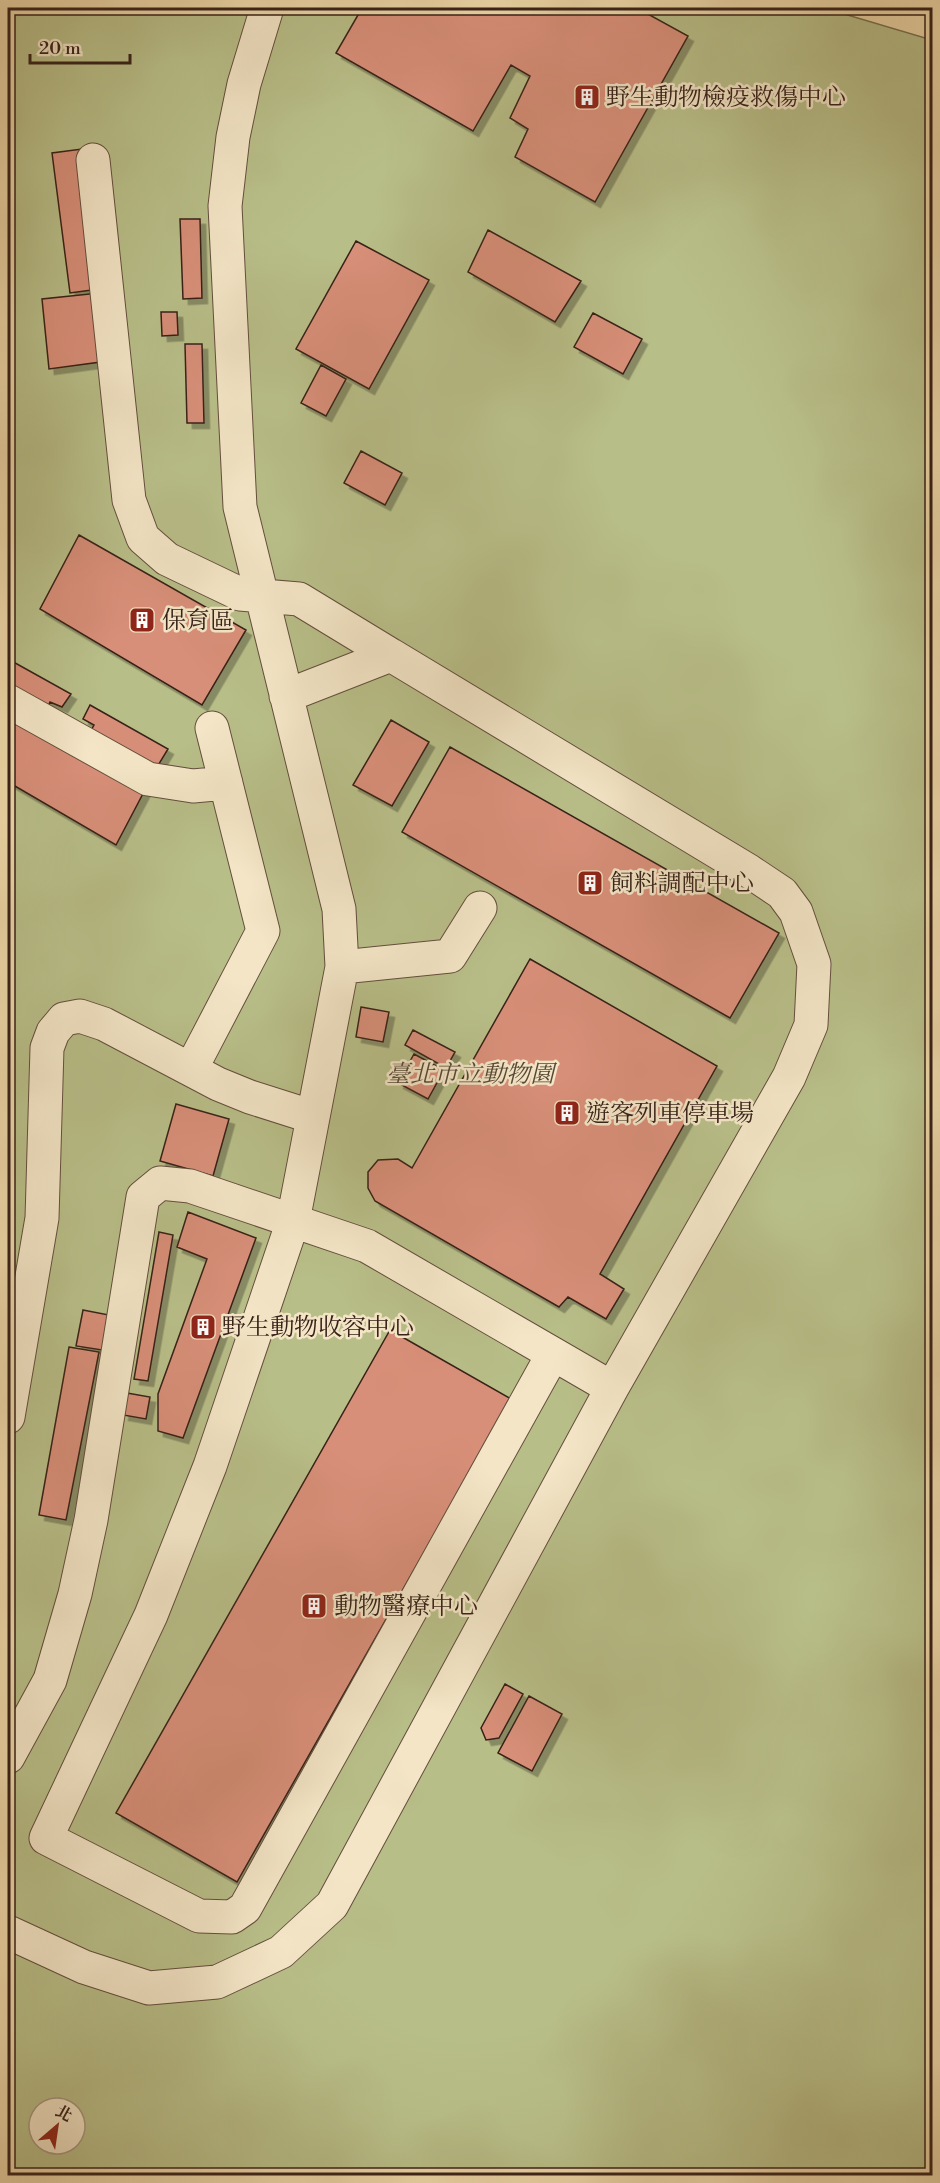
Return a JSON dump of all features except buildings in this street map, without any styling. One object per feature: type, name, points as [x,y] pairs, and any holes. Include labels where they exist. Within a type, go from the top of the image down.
[{"type":"lane","points":[[267,8],[244,84],[233,137],[225,206],[240,507],[339,909],[342,967],[293,1221],[210,1466],[151,1615],[46,1838],[199,1916],[232,1917],[245,1908],[553,1354]]},
{"type":"lane","points":[[8,1932],[84,1968],[149,1988],[217,1982],[281,1952],[332,1905],[612,1388],[789,1077],[811,1025],[814,964],[796,912],[782,893],[299,599],[240,594],[167,559],[143,538],[129,500],[93,160]]},
{"type":"lane","points":[[286,696],[391,655]]},
{"type":"lane","points":[[8,701],[148,779],[193,786],[226,783]]},
{"type":"lane","points":[[191,1070],[263,931],[212,728]]},
{"type":"lane","points":[[342,967],[450,956],[480,908]]},
{"type":"lane","points":[[8,1417],[42,1218],[47,1048],[54,1032],[64,1019],[80,1016],[104,1024],[191,1070],[250,1097],[314,1117]]},
{"type":"lane","points":[[8,1757],[50,1680],[75,1594],[91,1520],[143,1197],[160,1183],[190,1186],[367,1246],[612,1388]]},
{"type":"green space","name":"臺北市立動物園","points":[[8,8],[824,8],[932,40],[932,2175],[8,2176]]},
{"type":"place","name":"野生動物檢疫救傷中心","points":[[587,97]]},
{"type":"place","name":"保育區","points":[[142,620]]},
{"type":"place","name":"飼料調配中心","points":[[590,883]]},
{"type":"place","name":"遊客列車停車場","points":[[567,1113]]},
{"type":"place","name":"野生動物收容中心","points":[[203,1327]]},
{"type":"place","name":"動物醫療中心","points":[[314,1606]]}]
